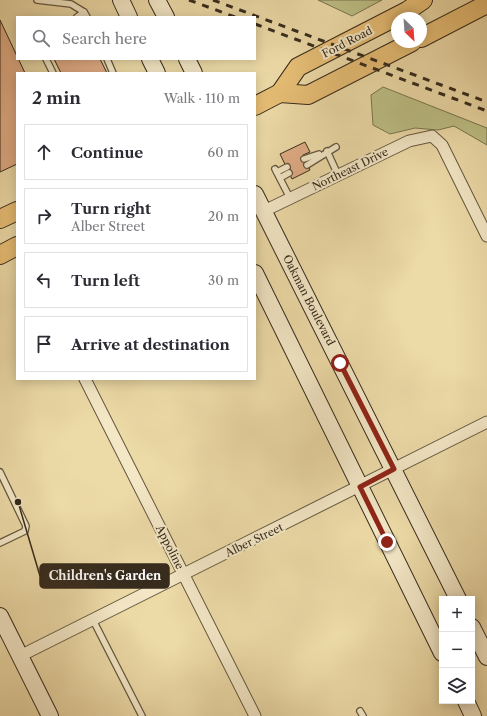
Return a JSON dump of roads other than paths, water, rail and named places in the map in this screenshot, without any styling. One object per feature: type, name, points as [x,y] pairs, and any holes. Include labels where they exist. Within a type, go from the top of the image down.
[{"type":"main road","name":"Ford Road","points":[[280,94],[298,67],[406,11],[423,0]]},
{"type":"main road","points":[[427,35],[487,4]]},
{"type":"main road","points":[[256,106],[280,94],[308,95],[400,48]]},
{"type":"main road","points":[[0,255],[16,247]]},
{"type":"street","points":[[121,0],[129,16]]},
{"type":"street","points":[[157,0],[165,16]]},
{"type":"street","points":[[150,60],[156,72]]},
{"type":"street","points":[[188,60],[194,72]]},
{"type":"street","name":"Northeast Drive","points":[[264,211],[409,141],[432,136],[442,145],[487,236]]},
{"type":"street","name":"Oakman Boulevard","points":[[256,196],[457,596]]},
{"type":"street","points":[[256,275],[439,647]]},
{"type":"street","name":"Appoline","points":[[86,380],[255,716]]},
{"type":"street","name":"Alber Street","points":[[20,656],[360,487],[487,422]]},
{"type":"street","points":[[0,616],[50,716]]},
{"type":"street","points":[[474,632],[487,657]]},
{"type":"street","points":[[467,704],[473,716]]},
{"type":"lane","points":[[37,0],[71,4],[86,14]]},
{"type":"lane","points":[[46,60],[52,72]]},
{"type":"lane","points":[[107,60],[113,72]]},
{"type":"lane","points":[[304,159],[336,147]]},
{"type":"lane","points":[[327,151],[338,175]]},
{"type":"lane","points":[[307,165],[327,151]]},
{"type":"lane","points":[[280,178],[288,170],[276,171],[290,198]]},
{"type":"lane","points":[[0,472],[26,526],[25,531],[0,544]]},
{"type":"lane","points":[[93,620],[142,716]]},
{"type":"railway","points":[[189,0],[232,16]]},
{"type":"railway","points":[[213,0],[256,16]]},
{"type":"railway","points":[[256,16],[487,102]]},
{"type":"railway","points":[[256,24],[487,111]]},
{"type":"place","name":"Children's Garden","points":[[18,502]]}]
